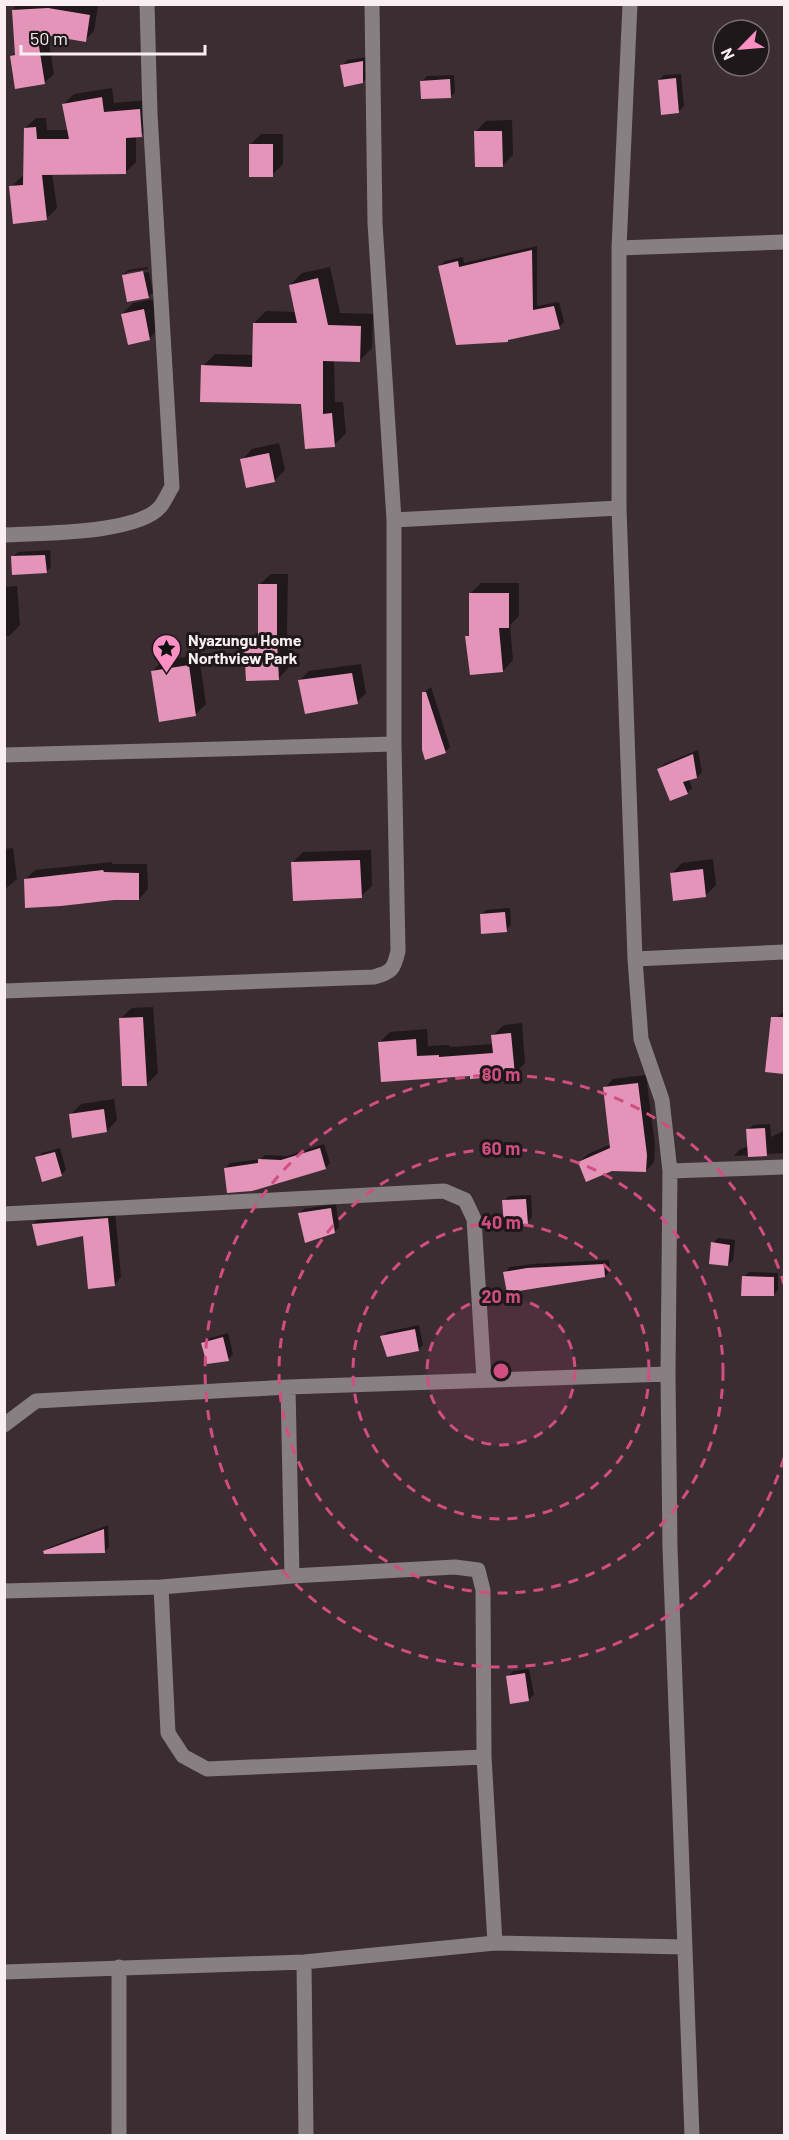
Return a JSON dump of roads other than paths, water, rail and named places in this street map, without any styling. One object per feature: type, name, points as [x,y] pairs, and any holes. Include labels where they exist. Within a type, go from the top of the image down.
[{"type":"street","points":[[4,535],[114,527],[142,520],[159,508],[172,487],[150,114],[147,4]]},
{"type":"street","points":[[4,990],[374,977],[387,973],[395,966],[398,951],[393,520],[375,223],[372,4]]},
{"type":"street","points":[[630,4],[619,248],[619,508],[635,959],[641,1039],[662,1100],[670,1171],[668,1374],[670,1548],[692,2136]]},
{"type":"street","points":[[619,248],[784,242]]},
{"type":"street","points":[[393,520],[619,508]]},
{"type":"street","points":[[4,755],[394,744]]},
{"type":"street","points":[[635,959],[784,952]]},
{"type":"street","points":[[670,1171],[784,1167]]},
{"type":"street","points":[[4,1214],[444,1191],[465,1200],[474,1219],[484,1379]]},
{"type":"street","points":[[4,1425],[36,1401],[288,1386],[668,1374]]},
{"type":"street","points":[[288,1386],[292,1576]]},
{"type":"street","points":[[4,1591],[160,1587],[292,1576],[455,1567],[478,1570],[483,1590],[484,1757],[495,1943]]},
{"type":"street","points":[[160,1587],[168,1733],[183,1756],[207,1769],[484,1757]]},
{"type":"street","points":[[4,1972],[304,1962],[495,1943],[685,1947]]},
{"type":"street","points":[[304,1962],[306,2136]]},
{"type":"street","points":[[119,1967],[119,2136]]},
{"type":"place","name":"Nyazungu Home Northview Park","points":[[167,674]]}]
